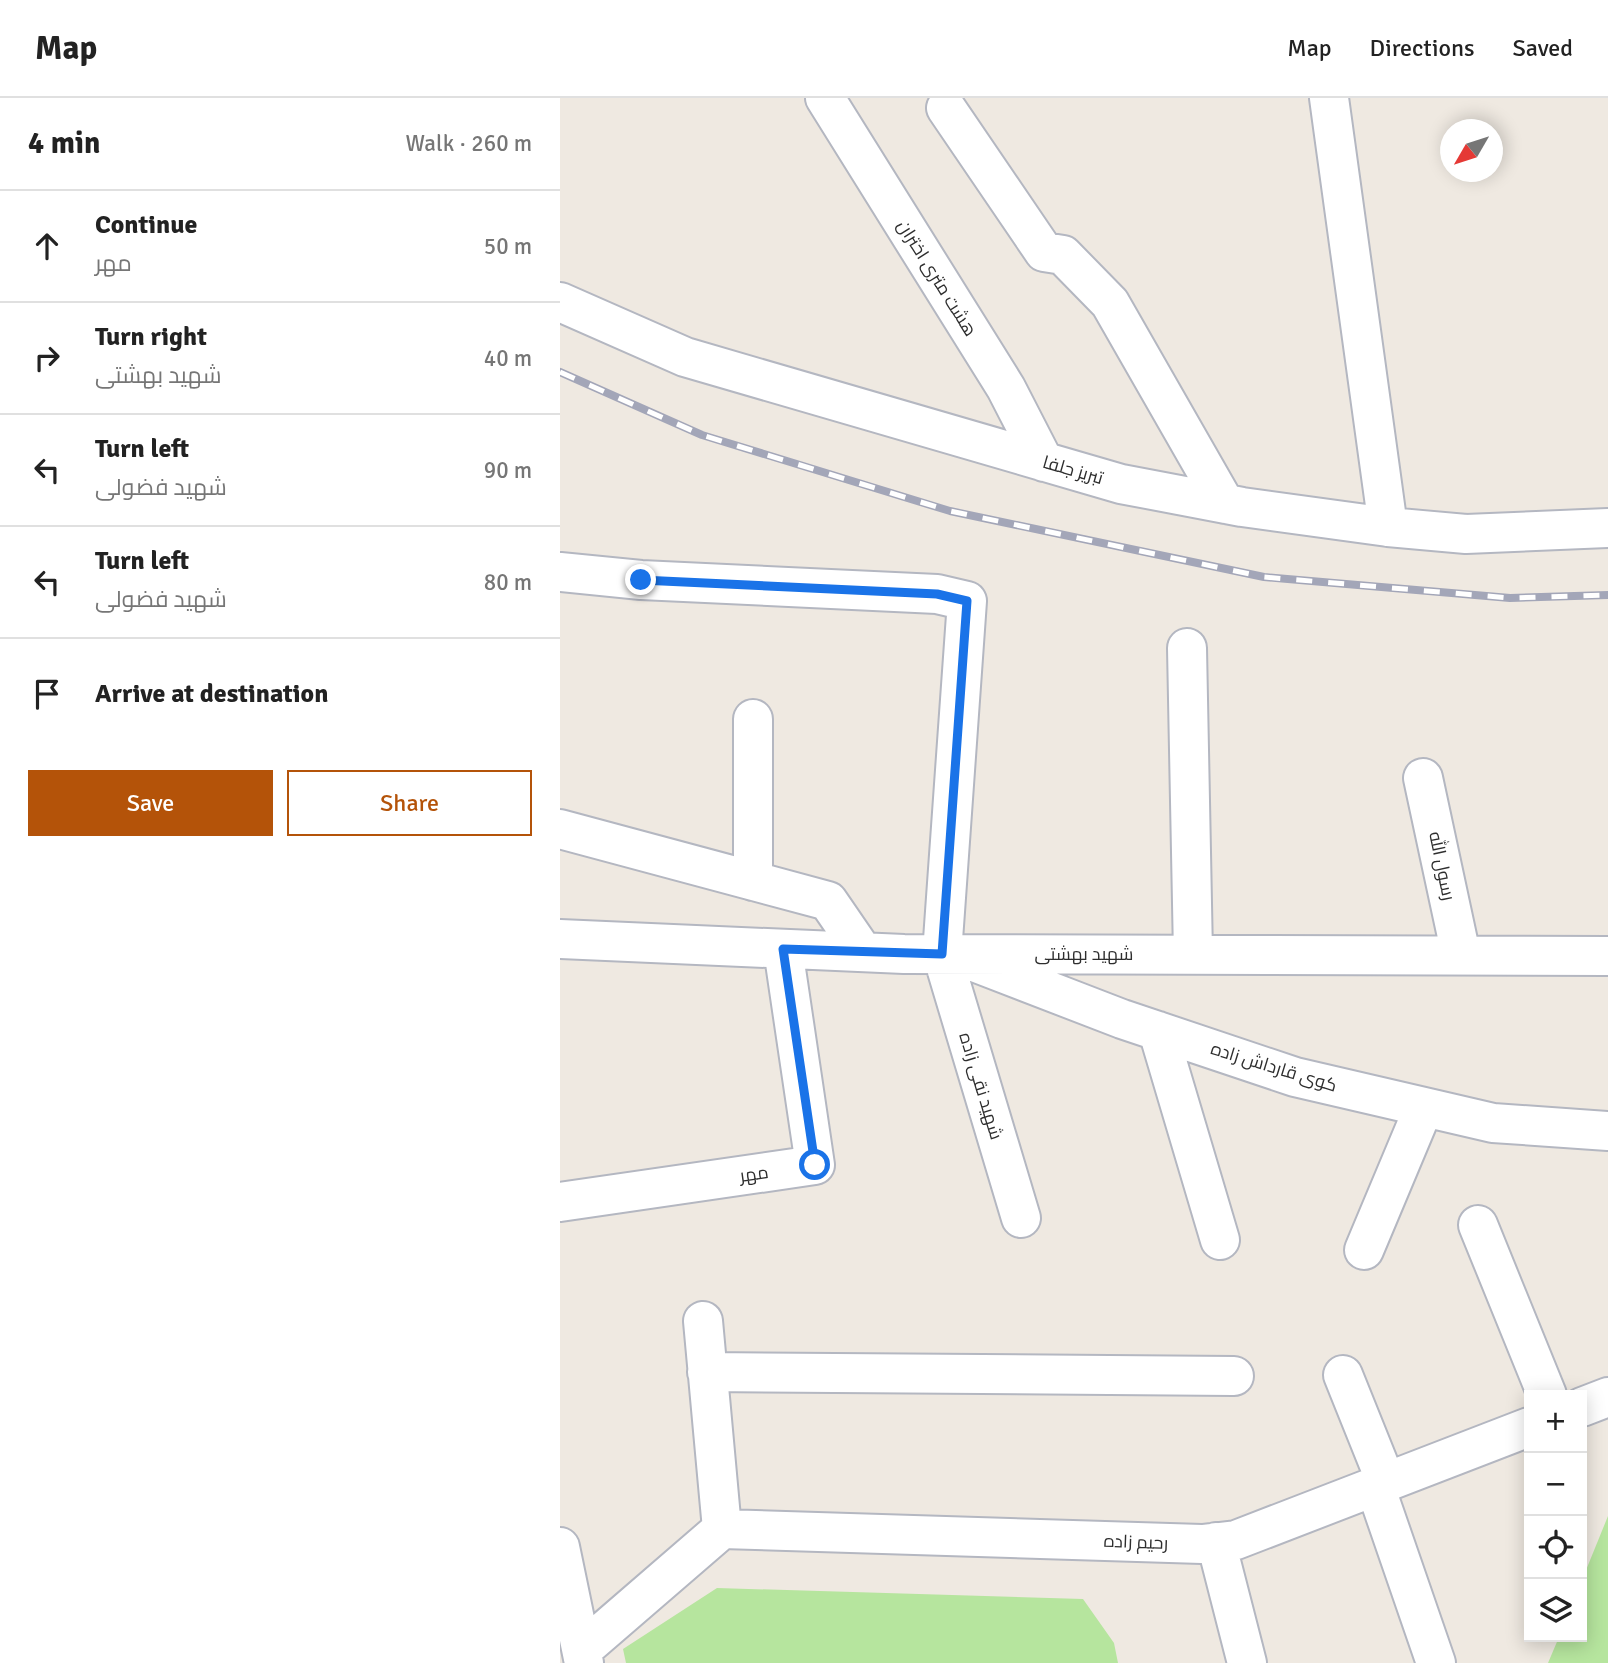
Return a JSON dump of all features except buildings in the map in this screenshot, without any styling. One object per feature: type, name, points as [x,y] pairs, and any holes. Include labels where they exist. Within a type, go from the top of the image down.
[{"type":"street","name":"هشت متری اختران","points":[[825,98],[1006,388],[1044,462]]},
{"type":"street","points":[[1329,98],[1388,527]]},
{"type":"street","points":[[946,108],[1044,252],[1063,255],[1110,303],[1225,504]]},
{"type":"street","name":"تبریز جلفا","points":[[560,302],[685,356],[1121,484],[1225,504],[1388,527],[1466,534],[1608,528]]},
{"type":"street","points":[[560,572],[641,580],[937,594],[967,601],[947,954]]},
{"type":"street","points":[[1187,648],[1193,954]]},
{"type":"street","points":[[753,719],[753,881]]},
{"type":"street","name":"رسول الله","points":[[1423,778],[1461,955]]},
{"type":"street","points":[[560,829],[828,901],[863,952]]},
{"type":"street","name":"شهید بهشتی","points":[[560,939],[947,954],[1608,956]]},
{"type":"street","name":"مهر","points":[[560,1202],[815,1165],[783,949]]},
{"type":"street","name":"کوی قارداش زاده","points":[[947,954],[1122,1019],[1296,1077],[1493,1123],[1608,1131]]},
{"type":"street","name":"شهید نقی زاده","points":[[947,954],[1021,1218]]},
{"type":"street","points":[[1158,1031],[1220,1240]]},
{"type":"street","points":[[1364,1250],[1424,1107]]},
{"type":"street","points":[[1478,1225],[1545,1390]]},
{"type":"street","points":[[583,1657],[722,1529],[703,1321]]},
{"type":"street","points":[[707,1372],[1234,1376]]},
{"type":"street","points":[[1343,1375],[1381,1484],[1436,1663]]},
{"type":"street","points":[[1587,1405],[1608,1397]]},
{"type":"street","name":"رحیم زاده","points":[[722,1529],[1188,1544],[1236,1540],[1381,1484],[1524,1436]]},
{"type":"street","points":[[1216,1542],[1247,1663]]},
{"type":"street","points":[[560,1547],[583,1657]]},
{"type":"green space","points":[[1608,1516],[1608,1663],[1548,1663],[1557,1642],[1587,1642],[1587,1568]]},
{"type":"green space","points":[[717,1588],[1083,1599],[1114,1643],[1118,1663],[626,1663],[623,1649]]},
{"type":"railway","points":[[560,372],[702,435],[950,511],[1264,577],[1510,598],[1608,595]]},
{"type":"route","points":[[641,580],[937,594],[967,601],[942,954],[783,949],[815,1165]]}]
